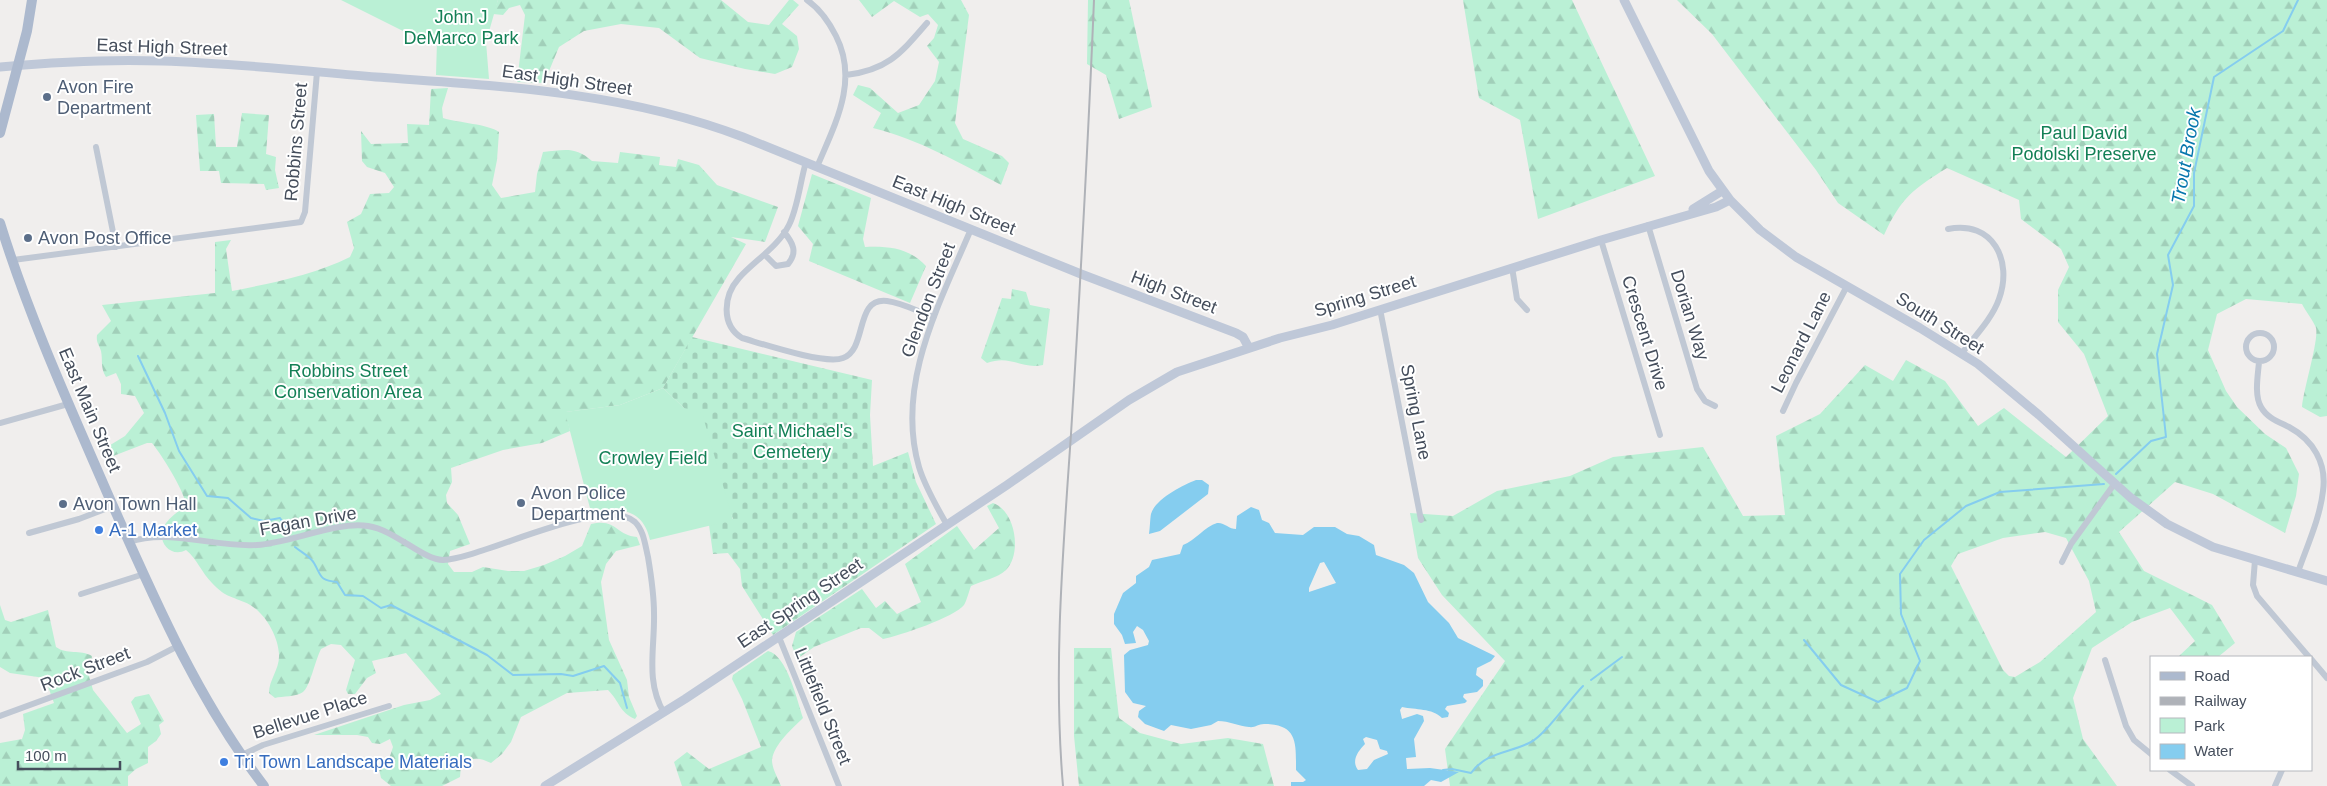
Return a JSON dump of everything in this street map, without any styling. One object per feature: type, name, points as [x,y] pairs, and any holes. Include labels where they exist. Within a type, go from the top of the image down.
[{"type":"main road","points":[[0,133],[18,65],[32,0]]},
{"type":"main road","name":"South Street","points":[[1624,0],[1705,164],[1730,200],[1776,243],[1962,353],[2009,388],[2115,483],[2167,524],[2213,547],[2327,581]]},
{"type":"main road","name":"East High Street","points":[[0,67],[66,62],[161,61],[538,89],[586,96],[702,122],[806,162],[1081,274]]},
{"type":"main road","name":"Spring Street","points":[[1686,214],[1722,191]]},
{"type":"main road","name":"Spring Street","points":[[1070,442],[1129,400],[1177,372],[1512,267],[1686,214],[1716,207],[1730,200]]},
{"type":"main road","name":"East Main Street","points":[[0,223],[68,404],[144,574],[178,646],[242,755],[264,786]]},
{"type":"main road","name":"High Street","points":[[1081,274],[1236,333],[1243,337],[1249,348]]},
{"type":"main road","name":"East Spring Street","points":[[545,786],[664,713],[1070,442]]},
{"type":"street","points":[[807,0],[819,10],[832,27],[844,56],[846,75],[841,109],[817,167]]},
{"type":"street","points":[[846,75],[874,70],[890,62],[927,23]]},
{"type":"street","name":"Robbins Street","points":[[13,260],[303,221],[306,212],[317,72]]},
{"type":"street","points":[[96,147],[116,247]]},
{"type":"street","points":[[806,162],[789,225],[764,255],[734,285],[728,301],[726,316],[728,324],[735,334],[772,347],[826,359],[844,358],[850,354],[857,343],[869,308],[878,301],[894,302],[934,318]]},
{"type":"street","name":"Dorian Way","points":[[1648,226],[1697,389],[1705,401],[1715,406]]},
{"type":"street","points":[[1948,229],[1968,227],[1986,234],[1994,245],[2002,268],[2003,284],[1999,300],[1991,315],[1962,353]]},
{"type":"street","name":"Glendon Street","points":[[947,525],[922,474],[916,454],[914,407],[917,372],[934,318],[971,230]]},
{"type":"street","points":[[764,255],[776,266],[788,264],[793,256],[794,248],[784,232]]},
{"type":"street","name":"Crescent Drive","points":[[1601,240],[1660,435]]},
{"type":"street","points":[[1512,267],[1517,299],[1527,310]]},
{"type":"street","name":"Leonard Lane","points":[[1783,411],[1847,286]]},
{"type":"street","name":"Spring Lane","points":[[1380,309],[1421,520]]},
{"type":"street","points":[[2259,333],[2268,336],[2274,348],[2270,356],[2258,362],[2250,357],[2245,349],[2250,336],[2259,333]]},
{"type":"street","points":[[2258,362],[2258,393],[2261,407],[2270,418],[2292,429],[2310,444],[2316,451],[2322,467],[2324,490],[2298,572]]},
{"type":"street","points":[[0,423],[68,404]]},
{"type":"street","points":[[2062,562],[2071,544],[2115,483]]},
{"type":"street","points":[[29,533],[79,519],[113,506]]},
{"type":"street","name":"Fagan Drive","points":[[129,542],[150,537],[254,546],[347,527],[365,526],[389,532],[427,556],[442,560],[579,520],[616,514],[628,517],[636,524],[645,542],[654,614],[652,677],[658,701],[664,713]]},
{"type":"street","points":[[2255,560],[2253,584],[2257,596],[2308,656]]},
{"type":"street","points":[[81,594],[144,574]]},
{"type":"street","name":"Littlefield Street","points":[[778,637],[839,786]]},
{"type":"street","name":"Rock Street","points":[[0,716],[111,675],[178,646]]},
{"type":"street","points":[[2105,660],[2126,726],[2134,740],[2150,753]]},
{"type":"street","points":[[2312,660],[2327,678]]},
{"type":"street","name":"Bellevue Place","points":[[242,755],[263,746],[389,706]]},
{"type":"street","points":[[2171,771],[2192,786]]},
{"type":"street","points":[[2275,786],[2282,771]]},
{"type":"green space","name":"John J DeMarco Park","points":[[341,0],[498,0],[486,42],[489,79],[436,75],[437,41],[403,31]]},
{"type":"green space","points":[[498,0],[721,0],[748,22],[769,25],[789,0],[793,0],[799,5],[782,24],[797,36],[799,49],[792,67],[775,74],[700,58],[659,28],[621,24],[584,31],[559,47],[544,83],[517,82],[525,15],[520,5],[509,8],[503,15],[493,14]]},
{"type":"green space","points":[[859,0],[961,0],[969,15],[955,123],[963,139],[1002,156],[1009,163],[1001,185],[922,145],[873,128],[881,113],[853,95],[858,85],[870,88],[898,113],[919,105],[935,81],[939,62],[927,46],[934,38],[938,25],[928,14],[920,17],[894,1],[872,17]]},
{"type":"green space","points":[[1088,0],[1129,0],[1152,107],[1119,119],[1106,75],[1087,64]]},
{"type":"green space","points":[[1463,0],[1572,0],[1655,176],[1538,219],[1520,120],[1479,98]]},
{"type":"green space","name":"Paul David Podolski Preserve","points":[[1677,0],[2327,0],[2327,416],[2320,417],[2302,407],[2313,354],[2316,328],[2302,304],[2246,299],[2217,314],[2208,350],[2226,391],[2237,407],[2265,434],[2286,448],[2299,474],[2296,496],[2285,533],[2213,494],[2175,482],[2119,532],[2144,571],[2212,605],[2235,643],[2219,656],[2179,656],[2195,641],[2170,608],[2132,622],[2092,648],[2073,698],[2083,739],[2117,786],[1450,786],[1445,749],[1505,661],[1442,595],[1418,558],[1410,513],[1453,516],[1497,491],[1570,476],[1613,457],[1703,447],[1743,516],[1785,515],[1776,436],[1820,414],[1865,365],[1893,381],[1906,360],[1945,381],[1978,426],[2004,408],[2066,457],[2108,416],[2084,354],[2058,322],[2058,290],[2069,267],[2061,249],[2021,219],[2019,200],[1947,168],[1925,182],[1902,203],[1884,235],[1838,203],[1816,170],[1712,34]],"holes":[[[2045,532],[2066,538],[2089,581],[2096,612],[2040,662],[2015,677],[2009,676],[2003,670],[1951,566],[1958,554],[2003,538]]]},
{"type":"green space","name":"Robbins Street Conservation Area","points":[[448,88],[442,108],[443,118],[488,127],[499,132],[497,160],[492,185],[501,198],[535,192],[537,174],[543,152],[569,150],[580,153],[592,161],[618,163],[620,152],[660,157],[659,165],[676,167],[678,159],[699,165],[717,185],[778,207],[765,242],[731,237],[746,244],[663,388],[620,405],[566,412],[570,431],[542,443],[503,450],[451,468],[452,482],[446,495],[447,503],[458,515],[470,544],[450,551],[448,564],[454,572],[472,572],[483,567],[508,571],[524,571],[544,565],[582,546],[591,524],[606,523],[630,536],[637,537],[640,545],[616,551],[606,564],[601,582],[609,640],[627,680],[629,697],[637,716],[635,719],[623,710],[608,690],[567,693],[521,717],[511,742],[502,754],[491,763],[479,759],[469,760],[461,765],[460,777],[442,786],[391,786],[381,778],[379,769],[382,760],[390,756],[393,747],[390,739],[380,744],[372,743],[368,737],[357,735],[314,735],[404,705],[430,700],[441,694],[406,653],[372,661],[376,673],[367,678],[355,694],[348,694],[346,690],[355,660],[341,645],[331,644],[321,649],[308,685],[303,692],[293,696],[275,698],[269,693],[278,664],[279,654],[276,639],[268,624],[251,605],[220,591],[208,579],[186,550],[174,552],[165,546],[162,535],[166,523],[186,504],[176,481],[161,456],[152,443],[147,443],[108,458],[105,451],[107,447],[125,436],[144,413],[135,396],[121,394],[121,384],[116,373],[106,377],[97,335],[111,321],[102,305],[215,293],[215,242],[231,240],[226,249],[232,291],[307,274],[350,257],[354,248],[347,222],[361,214],[370,194],[389,193],[394,187],[385,173],[367,167],[362,161],[361,131],[371,144],[408,143],[407,124],[429,125],[431,89]]},
{"type":"green space","points":[[242,113],[269,115],[266,154],[276,157],[275,170],[279,188],[266,190],[264,184],[221,183],[219,171],[200,171],[196,115],[214,114],[216,147],[237,147]]},
{"type":"green space","points":[[812,174],[871,198],[863,239],[865,247],[898,249],[913,255],[926,266],[910,303],[809,261],[813,244],[798,226]]},
{"type":"green space","points":[[1012,289],[1026,292],[1030,305],[1050,309],[1043,365],[1028,366],[1003,360],[987,363],[981,358],[1002,298],[1011,299]]},
{"type":"green space","name":"Saint Michael's Cemetery","points":[[692,337],[872,380],[870,415],[873,466],[908,452],[916,482],[936,524],[773,635],[742,586],[740,569],[728,553],[713,554],[709,525],[733,519],[684,408],[663,388]]},
{"type":"green space","name":"Crowley Field","points":[[663,388],[684,408],[702,413],[733,520],[650,540],[647,529],[642,521],[628,512],[601,510],[591,512],[565,412],[620,405]]},
{"type":"green space","points":[[993,503],[1001,508],[1011,523],[1015,544],[1014,554],[1011,563],[1003,573],[971,586],[964,605],[959,610],[926,625],[883,639],[869,628],[861,628],[814,647],[797,659],[792,646],[796,632],[862,589],[876,608],[885,601],[897,614],[921,602],[905,564],[957,526],[974,550],[999,528],[987,506]]},
{"type":"green space","points":[[0,605],[5,620],[11,622],[48,610],[56,647],[65,651],[92,656],[89,676],[93,690],[127,733],[141,724],[131,702],[135,697],[149,694],[164,721],[159,725],[161,734],[148,747],[148,763],[136,769],[128,776],[128,786],[0,786],[0,743],[22,739],[25,730],[23,714],[54,703],[45,678],[10,673],[0,667]]},
{"type":"green space","points":[[1074,648],[1111,648],[1119,718],[1140,733],[1181,744],[1228,738],[1263,744],[1274,786],[1079,786],[1074,736]]},
{"type":"green space","points":[[768,651],[775,654],[786,669],[803,718],[784,737],[773,754],[773,767],[781,786],[682,786],[674,762],[687,752],[709,769],[761,747],[732,679],[733,675]]},
{"type":"water","points":[[1196,480],[1202,480],[1209,485],[1208,494],[1160,531],[1149,534],[1151,514],[1158,503],[1177,489]]},
{"type":"water","points":[[1251,507],[1259,510],[1262,520],[1269,523],[1275,533],[1303,535],[1314,527],[1335,527],[1347,534],[1359,536],[1374,545],[1376,555],[1404,565],[1414,573],[1428,602],[1449,623],[1458,638],[1495,656],[1491,661],[1477,668],[1476,675],[1483,680],[1483,686],[1477,692],[1464,694],[1463,697],[1467,701],[1465,703],[1447,706],[1445,709],[1449,713],[1448,717],[1442,718],[1434,712],[1424,710],[1402,707],[1400,710],[1402,719],[1417,714],[1423,716],[1424,721],[1414,739],[1416,757],[1406,758],[1407,769],[1430,768],[1459,772],[1441,782],[1431,780],[1424,786],[1291,786],[1291,782],[1303,782],[1306,780],[1296,770],[1296,751],[1293,737],[1283,727],[1264,724],[1249,727],[1218,721],[1211,725],[1191,729],[1171,725],[1164,731],[1145,724],[1138,717],[1139,711],[1146,706],[1133,703],[1125,692],[1124,655],[1130,650],[1148,645],[1149,641],[1143,630],[1137,626],[1133,632],[1136,643],[1125,644],[1122,635],[1114,624],[1114,614],[1123,593],[1136,583],[1136,576],[1149,567],[1152,560],[1180,554],[1183,545],[1208,527],[1217,523],[1236,529],[1237,516]],"holes":[[[1324,562],[1336,583],[1309,592],[1320,563]],[[1366,737],[1377,740],[1380,749],[1387,751],[1388,754],[1374,760],[1367,769],[1358,770],[1355,760],[1365,744],[1363,739]]]},
{"type":"waterway","name":"Trout Brook","points":[[2116,474],[2151,441],[2166,437],[2157,354],[2173,285],[2168,255],[2194,206],[2194,173],[2214,77],[2283,31],[2298,0]]},
{"type":"waterway","points":[[138,356],[165,413],[179,451],[207,496],[228,498],[251,518],[264,521],[280,518],[289,532]]},
{"type":"waterway","name":"Trout Brook","points":[[1804,640],[1841,685],[1878,702],[1907,688],[1920,661],[1901,614],[1900,574],[1924,540],[1966,506],[2000,492],[2104,484]]},
{"type":"waterway","points":[[295,547],[313,561],[324,579],[337,582],[345,595],[363,596],[381,608],[391,605],[487,655],[513,675],[561,674],[573,676],[604,666],[620,683],[627,708]]},
{"type":"waterway","points":[[1591,680],[1622,657]]},
{"type":"waterway","points":[[1443,770],[1452,769],[1471,773],[1477,766],[1491,757],[1531,742],[1551,724],[1583,686]]},
{"type":"railway","points":[[1063,786],[1059,698],[1060,610],[1081,272],[1094,0]]},
{"type":"place","name":"Avon Fire Department","points":[[47,97]]},
{"type":"place","name":"Avon Post Office","points":[[28,238]]},
{"type":"place","name":"Avon Police Department","points":[[521,503]]},
{"type":"place","name":"Avon Town Hall","points":[[63,504]]},
{"type":"place","name":"A-1 Market","points":[[99,530]]},
{"type":"place","name":"Tri Town Landscape Materials","points":[[224,762]]}]
